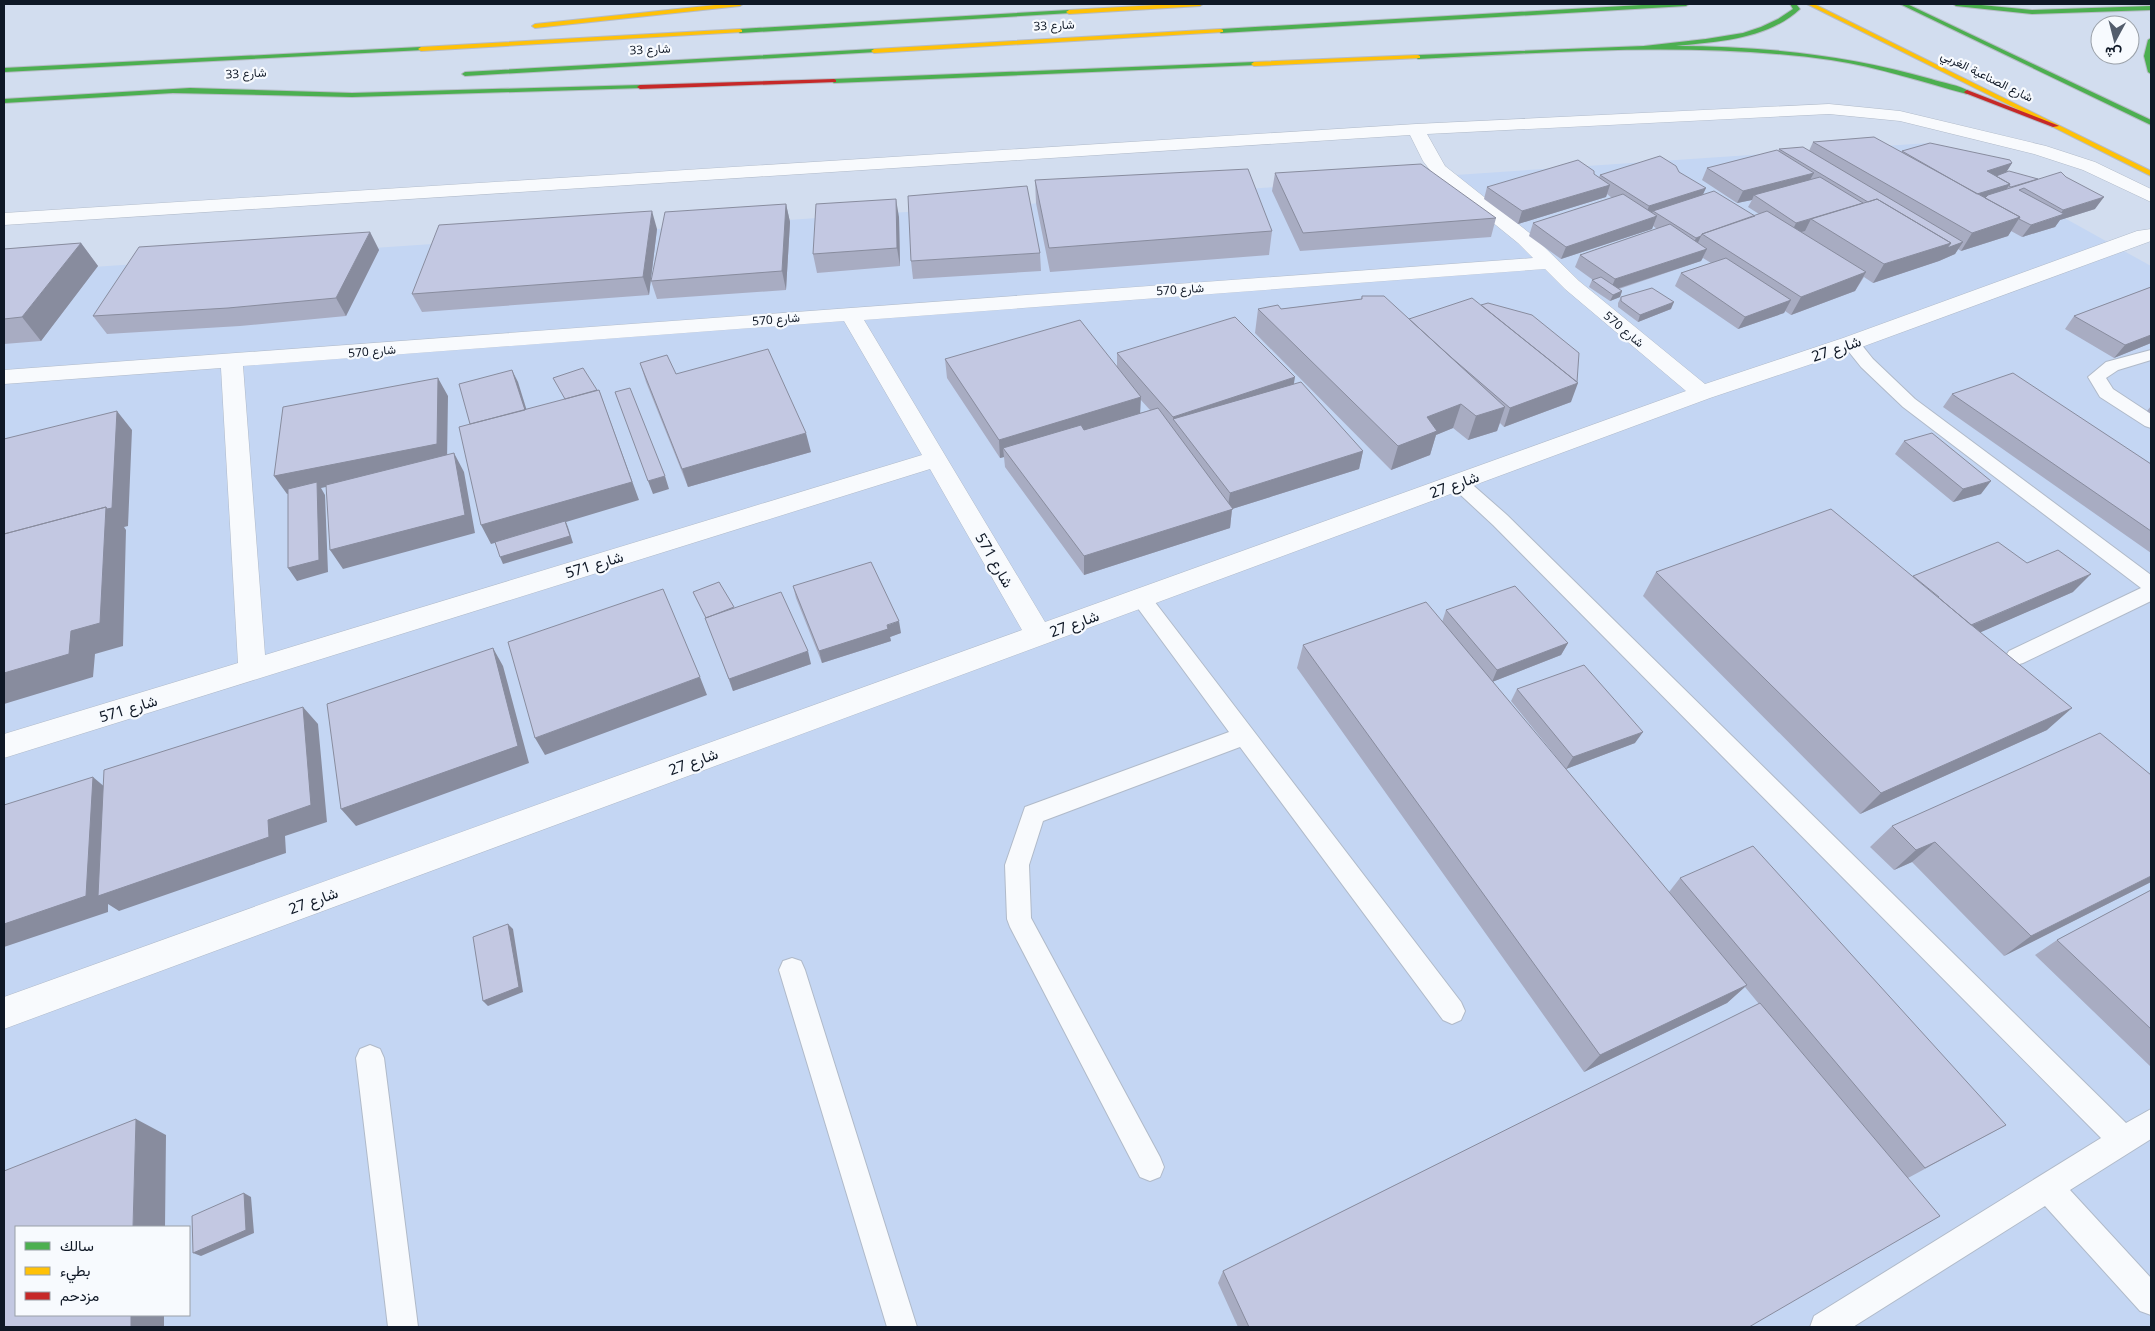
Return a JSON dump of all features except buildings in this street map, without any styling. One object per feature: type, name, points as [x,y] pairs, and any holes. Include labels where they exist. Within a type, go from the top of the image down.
[{"type":"main road","points":[[522,28],[740,4]]},
{"type":"main road","name":"شارع 33","points":[[4,70],[352,53],[1200,4]]},
{"type":"main road","name":"شارع 33","points":[[450,75],[1298,24],[1686,4]]},
{"type":"main road","points":[[1647,46],[1740,35],[1768,28],[1791,16],[1797,9],[1793,4]]},
{"type":"main road","name":"شارع الصناعية الغربي","points":[[1810,4],[2151,174]]},
{"type":"main road","name":"شارع الصناعية الغربي","points":[[1893,4],[1908,6],[2151,123]]},
{"type":"main road","points":[[1956,4],[2032,12],[2151,8]]},
{"type":"main road","points":[[1856,26],[1860,11]]},
{"type":"main road","points":[[352,53],[478,34]]},
{"type":"main road","points":[[2151,40],[2147,48],[2147,61],[2151,72]]},
{"type":"main road","points":[[171,91],[257,95],[346,95],[846,82],[1647,46],[1788,52],[1863,63],[1957,88],[2055,126]]},
{"type":"main road","name":"شارع 33","points":[[4,101],[321,82]]},
{"type":"street","points":[[4,219],[1416,129],[1829,109],[1900,116],[2056,154],[2089,166],[2150,195]]},
{"type":"street","name":"شارع 570","points":[[1416,129],[1432,161],[1439,170],[1525,239],[1572,285],[1702,393]]},
{"type":"street","name":"شارع 27","points":[[4,1013],[1702,393],[1851,343],[2148,235],[2150,195]]},
{"type":"street","name":"شارع 570","points":[[4,377],[232,362],[850,313],[1549,263]]},
{"type":"street","name":"شارع 571","points":[[850,313],[1040,635]]},
{"type":"street","points":[[232,362],[252,670]]},
{"type":"street","name":"شارع 571","points":[[4,746],[936,459]]},
{"type":"lane","points":[[1851,343],[1886,383],[1935,424],[2151,585]]},
{"type":"lane","points":[[2151,355],[2112,366],[2097,377],[2106,393],[2151,422]]},
{"type":"lane","points":[[1458,483],[1507,527],[2123,1140]]},
{"type":"lane","points":[[2016,657],[2151,592]]},
{"type":"lane","points":[[1141,598],[1452,1011]]},
{"type":"lane","points":[[1150,1167],[1019,919],[1017,865],[1033,814],[1245,736]]},
{"type":"lane","points":[[792,970],[902,1327]]},
{"type":"lane","points":[[370,1058],[403,1327]]},
{"type":"lane","points":[[1825,1327],[2151,1123]]},
{"type":"lane","points":[[2047,1187],[2151,1300]]},
{"type":"shaded area","points":[[1929,143],[2151,266],[2151,1327],[4,1327],[4,273]]},
{"type":"traffic: fast","points":[[1221,31],[1686,4]]},
{"type":"traffic: fast","points":[[1647,46],[1706,41],[1745,34],[1781,20],[1797,9],[1793,4]]},
{"type":"traffic: fast","points":[[1903,4],[2151,123]]},
{"type":"traffic: fast","points":[[1956,4],[2032,12],[2151,8]]},
{"type":"traffic: fast","points":[[740,31],[1069,12]]},
{"type":"traffic: fast","points":[[2151,40],[2147,56],[2151,72]]},
{"type":"traffic: fast","points":[[1418,57],[1625,48],[1695,48],[1764,51],[1832,59],[1900,72],[1967,92]]},
{"type":"traffic: fast","points":[[4,70],[421,49]]},
{"type":"traffic: fast","points":[[465,74],[874,51]]},
{"type":"traffic: fast","points":[[834,81],[1254,64]]},
{"type":"traffic: fast","points":[[171,91],[352,95],[640,87]]},
{"type":"traffic: fast","points":[[4,101],[190,90]]},
{"type":"traffic: slow","points":[[535,26],[740,4]]},
{"type":"traffic: slow","points":[[1069,12],[1200,4]]},
{"type":"traffic: slow","points":[[1810,4],[2151,174]]},
{"type":"traffic: slow","points":[[421,49],[740,31]]},
{"type":"traffic: slow","points":[[874,51],[1221,31]]},
{"type":"traffic: slow","points":[[1254,64],[1418,57]]},
{"type":"traffic: jam","points":[[640,87],[834,81]]},
{"type":"traffic: jam","points":[[1967,92],[2055,126]]}]
